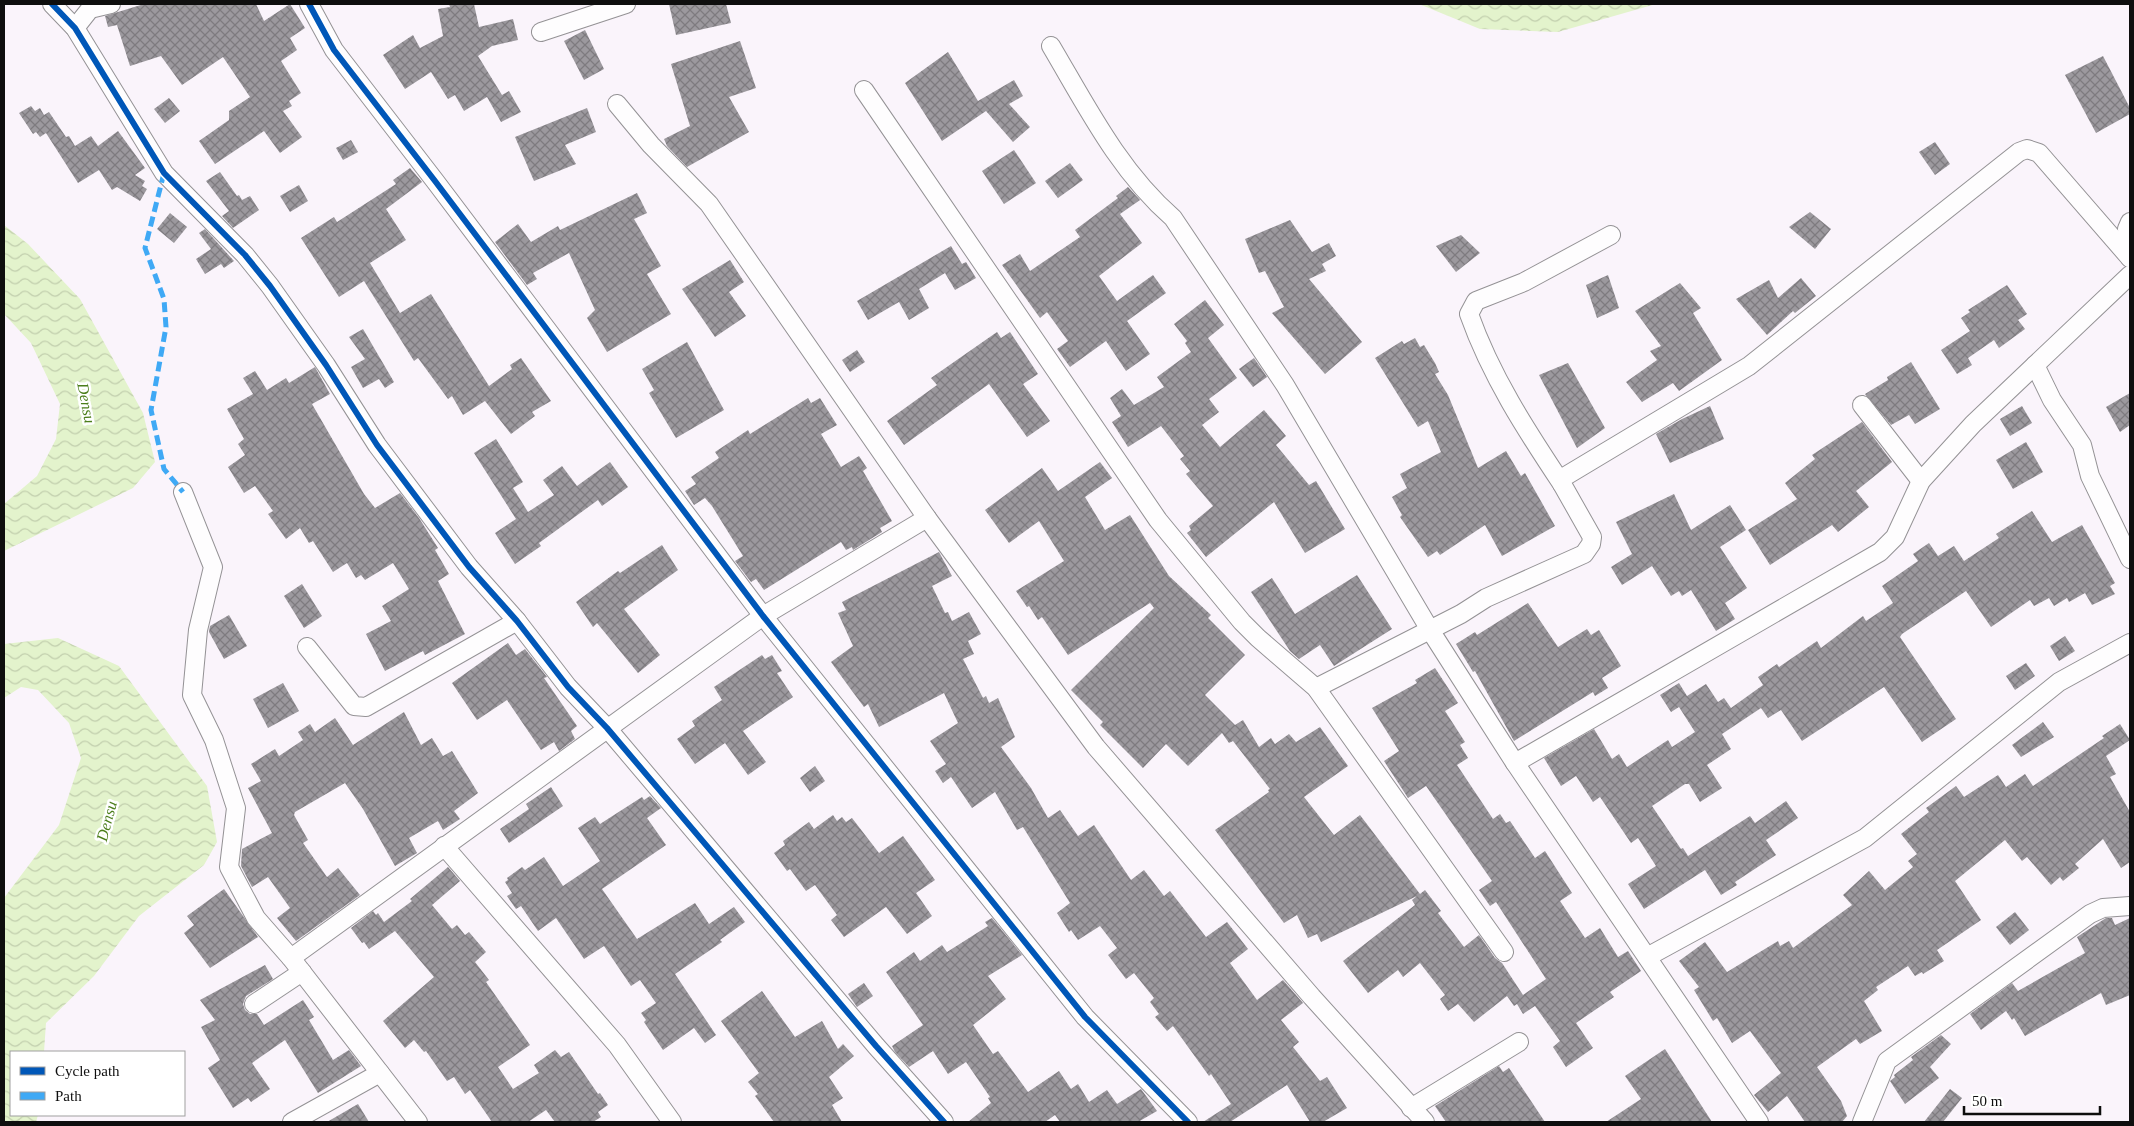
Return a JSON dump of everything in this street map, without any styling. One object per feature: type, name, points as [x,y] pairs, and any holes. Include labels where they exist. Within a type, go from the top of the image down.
[{"type":"street","points":[[52,4],[75,28],[164,173],[245,255],[270,286],[326,365],[378,445],[470,567],[517,621],[568,687],[607,728],[876,1046],[944,1122]]},
{"type":"street","points":[[75,28],[90,10],[111,4]]},
{"type":"street","points":[[309,4],[334,50],[435,180],[763,616],[1086,1017],[1188,1122]]},
{"type":"street","points":[[541,32],[626,4]]},
{"type":"street","points":[[1051,46],[1113,152],[1153,201],[1173,218],[1285,384],[1430,630],[1515,763],[1760,1122]]},
{"type":"street","points":[[864,90],[1158,520],[1242,622],[1316,688],[1504,952]]},
{"type":"street","points":[[617,104],[651,145],[710,204],[926,518],[1096,748],[1425,1122]]},
{"type":"street","points":[[1562,484],[1564,477],[1571,472],[1749,366],[2019,152],[2027,149],[2039,153],[2130,258]]},
{"type":"street","points":[[2130,222],[2126,228],[2130,258]]},
{"type":"street","points":[[1316,688],[1430,630],[1486,598],[1584,554],[1592,537],[1562,484],[1516,415],[1476,335],[1469,314],[1476,300],[1524,282],[1611,235]]},
{"type":"street","points":[[1515,763],[1880,552],[1895,537],[1921,481],[1973,424],[2130,275]]},
{"type":"street","points":[[2035,365],[2052,400],[2082,445],[2090,476],[2130,559]]},
{"type":"street","points":[[1862,405],[1921,481]]},
{"type":"street","points":[[183,492],[213,567],[198,630],[192,695],[214,740],[236,808],[229,867],[256,918],[296,965],[418,1122]]},
{"type":"street","points":[[254,1004],[296,965],[444,846],[607,728],[763,616],[926,518]]},
{"type":"street","points":[[307,647],[354,706],[366,707],[517,621]]},
{"type":"street","points":[[1647,956],[1879,830],[2059,682],[2130,643]]},
{"type":"street","points":[[444,846],[617,1044],[672,1122]]},
{"type":"street","points":[[1862,1122],[1887,1061],[2090,914],[2103,908],[2130,906]]},
{"type":"street","points":[[1411,1108],[1519,1042]]},
{"type":"street","points":[[292,1122],[380,1073]]},
{"type":"water","points":[[1419,4],[1656,4],[1558,32],[1480,29]]},
{"type":"water","name":"Densu","points":[[4,225],[28,244],[80,299],[143,413],[155,462],[133,488],[4,551],[4,504],[37,476],[56,439],[60,404],[31,343],[4,314]]},
{"type":"water","name":"Densu","points":[[58,638],[119,666],[207,786],[217,842],[204,865],[139,916],[94,976],[46,1023],[44,1051],[10,1051],[10,1116],[38,1116],[36,1122],[4,1122],[4,898],[59,825],[81,758],[69,723],[38,690],[21,687],[4,698],[4,644]]},
{"type":"building","points":[[144,4],[256,4],[264,21],[290,4],[305,28],[290,38],[297,50],[281,61],[301,93],[289,101],[292,106],[283,111],[302,137],[280,153],[264,131],[215,164],[199,141],[229,120],[229,111],[250,97],[223,57],[182,85],[161,56],[130,66],[117,25],[108,27],[105,16]]},
{"type":"building","points":[[449,4],[474,4],[479,27],[513,19],[518,40],[492,46],[478,56],[502,95],[509,91],[521,112],[501,122],[487,97],[464,111],[455,95],[448,99],[431,72],[405,89],[383,55],[413,35],[420,48],[443,36],[438,9],[450,7]]},
{"type":"building","points":[[669,4],[726,4],[731,23],[676,35]]},
{"type":"building","points":[[585,30],[604,69],[584,80],[564,41]]},
{"type":"building","points":[[740,41],[756,88],[729,97],[749,132],[687,167],[667,146],[664,139],[690,126],[671,64]]},
{"type":"building","points":[[948,52],[978,101],[1014,80],[1023,96],[1009,104],[1030,127],[1013,142],[986,111],[942,141],[905,83]]},
{"type":"building","points":[[2103,56],[2130,108],[2130,114],[2096,133],[2065,75]]},
{"type":"building","points":[[169,98],[180,111],[165,123],[154,109]]},
{"type":"building","points":[[31,106],[35,111],[40,108],[44,115],[49,112],[66,137],[69,136],[75,146],[91,136],[98,146],[118,131],[145,168],[135,175],[145,181],[142,186],[147,189],[140,201],[117,187],[112,190],[99,170],[78,183],[46,133],[40,137],[36,132],[33,134],[19,113]]},
{"type":"building","points":[[587,108],[596,132],[565,145],[576,164],[534,181],[515,137]]},
{"type":"building","points":[[351,140],[358,152],[343,160],[336,148]]},
{"type":"building","points":[[1935,142],[1950,164],[1935,175],[1919,152]]},
{"type":"building","points":[[1014,150],[1036,183],[1004,204],[982,171]]},
{"type":"building","points":[[1070,163],[1083,180],[1058,198],[1045,181]]},
{"type":"building","points":[[410,168],[422,182],[386,209],[406,240],[370,263],[400,313],[431,294],[489,386],[512,369],[510,365],[521,358],[551,401],[532,412],[535,416],[511,434],[485,401],[463,415],[452,396],[448,399],[418,358],[414,361],[364,281],[339,297],[301,238],[334,217],[337,222],[396,184],[393,180]]},
{"type":"building","points":[[220,172],[237,196],[239,195],[242,200],[250,196],[259,210],[233,228],[222,216],[229,211],[206,181]]},
{"type":"building","points":[[299,185],[308,201],[290,212],[280,196]]},
{"type":"building","points":[[1128,187],[1140,200],[1120,214],[1142,243],[1099,276],[1117,301],[1153,275],[1166,293],[1127,321],[1150,354],[1126,371],[1106,341],[1070,367],[1057,349],[1068,341],[1047,312],[1040,318],[1002,265],[1020,254],[1030,271],[1080,237],[1075,230],[1118,198],[1116,196]]},
{"type":"building","points":[[637,193],[647,213],[634,219],[661,266],[647,274],[671,314],[607,352],[587,318],[595,310],[569,253],[533,273],[537,279],[527,285],[495,242],[518,224],[531,242],[558,226],[560,230]]},
{"type":"building","points":[[1810,212],[1831,229],[1815,249],[1789,227]]},
{"type":"building","points":[[170,213],[187,227],[174,243],[157,229]]},
{"type":"building","points":[[1290,220],[1312,252],[1329,243],[1336,256],[1322,264],[1326,271],[1309,279],[1362,342],[1325,374],[1272,313],[1284,307],[1265,271],[1259,273],[1245,239]]},
{"type":"building","points":[[205,229],[234,261],[224,268],[221,264],[205,274],[196,259],[211,249],[199,233]]},
{"type":"building","points":[[1461,235],[1480,253],[1456,272],[1436,246]]},
{"type":"building","points":[[951,246],[962,264],[966,262],[976,278],[955,290],[945,273],[919,289],[929,308],[909,320],[899,302],[868,320],[857,301]]},
{"type":"building","points":[[730,260],[744,282],[729,292],[746,316],[715,337],[682,289]]},
{"type":"building","points":[[1608,275],[1619,308],[1597,318],[1586,285]]},
{"type":"building","points":[[1801,278],[1816,296],[1795,313],[1793,311],[1767,335],[1736,299],[1769,280],[1778,298]]},
{"type":"building","points":[[1680,283],[1701,308],[1693,313],[1722,360],[1679,391],[1673,383],[1642,402],[1626,382],[1657,360],[1650,351],[1661,346],[1635,311]]},
{"type":"building","points":[[2007,285],[2027,314],[2018,320],[2025,329],[1999,348],[1994,340],[1968,358],[1972,365],[1957,374],[1941,350],[1970,331],[1961,318],[1970,312],[1968,310]]},
{"type":"building","points":[[1205,300],[1224,325],[1208,338],[1237,378],[1209,399],[1219,412],[1202,425],[1220,447],[1264,410],[1286,436],[1276,445],[1309,485],[1316,481],[1345,529],[1305,553],[1274,502],[1206,557],[1187,533],[1191,530],[1189,526],[1213,506],[1186,474],[1190,471],[1180,459],[1184,456],[1161,426],[1128,447],[1112,422],[1121,416],[1110,398],[1122,389],[1134,405],[1164,387],[1157,377],[1191,352],[1185,343],[1187,341],[1174,324]]},
{"type":"building","points":[[363,329],[394,382],[385,388],[379,379],[363,388],[351,367],[365,359],[349,337]]},
{"type":"building","points":[[997,332],[1001,338],[1010,332],[1038,374],[1023,384],[1050,421],[1027,437],[989,384],[904,445],[887,421],[937,385],[931,378]]},
{"type":"building","points":[[1415,338],[1420,347],[1424,345],[1435,363],[1439,372],[1435,374],[1448,395],[1478,468],[1506,451],[1521,476],[1525,473],[1555,526],[1502,556],[1485,525],[1440,555],[1437,551],[1428,557],[1400,517],[1402,515],[1392,497],[1407,488],[1400,474],[1441,452],[1428,421],[1418,427],[1375,358],[1402,341],[1404,344]]},
{"type":"building","points":[[687,342],[724,410],[676,438],[649,393],[654,390],[642,369]]},
{"type":"building","points":[[857,350],[865,362],[850,372],[842,360]]},
{"type":"building","points":[[1254,358],[1267,377],[1253,387],[1239,369]]},
{"type":"building","points":[[1911,362],[1940,409],[1915,424],[1909,415],[1891,425],[1865,394],[1888,380],[1887,377]]},
{"type":"building","points":[[1568,363],[1605,428],[1577,448],[1539,375]]},
{"type":"building","points":[[315,367],[330,394],[312,404],[364,494],[375,508],[400,493],[419,518],[438,548],[435,550],[449,574],[438,581],[465,634],[425,655],[423,651],[385,671],[366,634],[391,621],[382,606],[409,589],[393,563],[365,580],[361,575],[356,578],[347,563],[333,572],[313,541],[309,543],[300,528],[286,539],[268,514],[273,511],[255,486],[244,493],[228,467],[245,455],[238,444],[244,439],[227,409],[253,394],[243,378],[255,371],[267,390],[286,378],[289,383]]},
{"type":"building","points":[[2130,393],[2130,425],[2120,432],[2106,407]]},
{"type":"building","points":[[808,398],[811,403],[820,398],[837,425],[821,434],[841,467],[859,456],[867,468],[863,471],[892,521],[880,528],[882,532],[853,550],[852,547],[846,550],[841,542],[764,590],[756,579],[751,582],[735,561],[743,556],[712,506],[705,498],[694,505],[685,491],[696,484],[691,477],[719,458],[715,452],[748,430],[750,434]]},
{"type":"building","points":[[1710,406],[1724,439],[1670,463],[1656,434]]},
{"type":"building","points":[[2022,406],[2032,423],[2010,436],[2000,419]]},
{"type":"building","points":[[1862,422],[1892,462],[1856,491],[1869,507],[1838,532],[1832,525],[1770,565],[1748,530],[1797,499],[1785,483],[1815,459],[1812,455]]},
{"type":"building","points":[[496,439],[523,482],[513,488],[528,512],[554,495],[543,480],[562,466],[577,486],[610,462],[628,487],[602,506],[598,500],[539,543],[541,546],[515,564],[495,533],[516,519],[474,453]]},
{"type":"building","points":[[2026,442],[2043,472],[2013,489],[1996,460]]},
{"type":"building","points":[[1100,462],[1112,478],[1085,497],[1105,530],[1130,515],[1169,576],[1211,615],[1208,618],[1245,655],[1205,695],[1235,725],[1243,720],[1259,747],[1271,738],[1275,744],[1289,734],[1296,742],[1320,727],[1348,766],[1304,797],[1334,835],[1360,815],[1420,894],[1425,890],[1441,911],[1438,913],[1464,947],[1479,935],[1495,958],[1502,963],[1523,995],[1546,979],[1496,902],[1490,906],[1479,890],[1492,881],[1426,786],[1408,798],[1384,761],[1399,751],[1372,708],[1417,683],[1415,680],[1435,668],[1458,703],[1445,711],[1465,742],[1460,745],[1468,758],[1457,765],[1493,819],[1500,814],[1506,823],[1510,821],[1535,858],[1545,851],[1572,893],[1560,901],[1585,938],[1600,928],[1618,957],[1628,951],[1641,971],[1610,992],[1614,997],[1576,1023],[1593,1048],[1566,1067],[1553,1047],[1560,1041],[1535,1006],[1523,1014],[1517,1004],[1514,1006],[1507,996],[1474,1022],[1458,1004],[1448,1011],[1440,999],[1445,995],[1420,963],[1403,977],[1398,970],[1368,993],[1343,961],[1415,905],[1412,900],[1417,896],[1321,942],[1317,934],[1308,938],[1297,915],[1284,923],[1215,830],[1269,792],[1268,790],[1270,789],[1233,741],[1229,743],[1222,733],[1188,766],[1166,744],[1143,768],[1100,725],[1103,722],[1071,690],[1154,608],[1150,603],[1068,655],[1042,617],[1038,620],[1016,591],[1064,561],[1039,521],[1009,543],[985,510],[1042,468],[1058,491]]},
{"type":"building","points":[[1674,494],[1691,530],[1730,505],[1746,530],[1720,547],[1747,588],[1725,603],[1735,619],[1716,631],[1691,590],[1682,596],[1679,591],[1671,596],[1652,566],[1622,585],[1611,567],[1632,554],[1616,522]]},
{"type":"building","points":[[2032,511],[2052,542],[2082,525],[2115,583],[2110,586],[2115,594],[2092,605],[2085,593],[2069,602],[2067,598],[2054,606],[2049,598],[2034,606],[2030,600],[1991,627],[1966,591],[1902,634],[1900,637],[1956,719],[1922,742],[1884,687],[1802,741],[1781,710],[1768,718],[1761,708],[1722,734],[1731,749],[1707,765],[1722,788],[1700,802],[1689,784],[1685,784],[1652,806],[1681,849],[1683,848],[1688,856],[1750,816],[1755,823],[1786,801],[1798,818],[1766,840],[1776,855],[1735,882],[1737,885],[1721,895],[1705,870],[1644,909],[1628,884],[1656,866],[1638,838],[1631,843],[1600,797],[1593,802],[1576,776],[1561,786],[1544,758],[1594,729],[1612,759],[1619,754],[1627,767],[1668,740],[1672,747],[1695,732],[1679,707],[1671,712],[1660,695],[1679,683],[1687,696],[1706,684],[1718,702],[1724,698],[1731,708],[1763,685],[1758,677],[1777,664],[1779,667],[1817,641],[1821,648],[1863,616],[1866,621],[1893,603],[1882,586],[1918,561],[1913,554],[1929,543],[1938,556],[1954,546],[1964,561],[1999,538],[1996,534]]},
{"type":"building","points":[[662,545],[678,570],[624,609],[660,655],[638,673],[597,623],[593,627],[576,602],[618,571],[620,573]]},
{"type":"building","points":[[939,552],[952,576],[932,586],[945,613],[948,612],[952,621],[969,612],[981,634],[968,641],[974,654],[963,659],[983,698],[986,696],[989,703],[998,698],[1015,737],[1001,747],[1031,788],[1048,818],[1060,810],[1078,836],[1094,825],[1131,880],[1144,870],[1164,896],[1170,891],[1206,937],[1227,922],[1248,949],[1230,963],[1257,1000],[1283,980],[1303,1003],[1281,1020],[1299,1042],[1293,1047],[1320,1081],[1327,1077],[1347,1108],[1323,1122],[1310,1122],[1287,1085],[1230,1122],[1203,1122],[1231,1104],[1211,1074],[1209,1076],[1173,1026],[1167,1031],[1155,1017],[1159,1014],[1150,1002],[1154,998],[1134,973],[1126,979],[1108,955],[1117,948],[1100,926],[1078,940],[1071,930],[1069,932],[1057,913],[1070,903],[1023,827],[1017,830],[995,792],[972,808],[951,777],[943,783],[935,771],[946,764],[930,741],[958,723],[944,693],[879,727],[868,704],[864,707],[852,691],[831,662],[853,646],[838,613],[846,610],[842,602]]},
{"type":"building","points":[[1357,575],[1392,629],[1334,666],[1320,645],[1299,659],[1290,651],[1251,592],[1272,578],[1295,614]]},
{"type":"building","points":[[302,584],[322,616],[304,628],[284,596]]},
{"type":"building","points":[[1528,603],[1558,647],[1587,629],[1591,635],[1599,630],[1621,666],[1602,678],[1608,688],[1595,696],[1593,692],[1514,741],[1475,671],[1473,672],[1456,644],[1475,632],[1477,635]]},
{"type":"building","points":[[229,615],[247,646],[224,659],[209,632],[210,626]]},
{"type":"building","points":[[2065,636],[2075,651],[2059,661],[2050,646]]},
{"type":"building","points":[[508,643],[516,655],[525,649],[547,677],[544,678],[577,726],[571,731],[575,739],[559,751],[554,742],[541,750],[507,700],[477,720],[452,683]]},
{"type":"building","points":[[762,655],[765,659],[772,655],[782,671],[777,673],[793,697],[743,731],[766,762],[748,775],[725,743],[695,764],[677,739],[695,726],[692,721],[722,700],[714,687]]},
{"type":"building","points":[[2026,663],[2035,676],[2015,690],[2006,676]]},
{"type":"building","points":[[283,683],[299,711],[268,728],[253,699]]},
{"type":"building","points":[[404,712],[421,745],[432,738],[443,756],[452,751],[478,793],[454,811],[460,819],[443,830],[438,821],[409,838],[417,853],[395,866],[363,809],[345,783],[295,812],[294,815],[308,840],[303,843],[327,877],[338,868],[360,895],[296,941],[277,918],[290,908],[268,877],[252,887],[241,866],[242,849],[272,833],[248,788],[261,781],[251,764],[275,749],[279,756],[303,740],[298,732],[310,724],[315,732],[335,718],[353,745]]},
{"type":"building","points":[[2043,722],[2054,737],[2021,757],[2012,745]]},
{"type":"building","points":[[2120,724],[2130,740],[2106,756],[2116,774],[2110,777],[2130,812],[2130,862],[2121,868],[2103,839],[2075,864],[2079,868],[2063,881],[2060,877],[2051,885],[2027,857],[2022,861],[2005,840],[1955,881],[1981,920],[1937,950],[1944,961],[1923,974],[1922,972],[1915,976],[1908,966],[1876,987],[1878,990],[1864,1001],[1882,1031],[1860,1044],[1856,1039],[1817,1067],[1841,1101],[1847,1116],[1842,1122],[1805,1122],[1787,1096],[1768,1112],[1754,1095],[1781,1073],[1750,1031],[1732,1043],[1717,1018],[1713,1021],[1694,990],[1699,987],[1679,961],[1705,942],[1727,972],[1778,941],[1780,946],[1789,941],[1793,948],[1852,905],[1843,895],[1869,871],[1885,890],[1913,867],[1908,861],[1917,854],[1901,834],[1929,812],[1926,808],[1956,786],[1964,797],[1998,775],[2006,787],[2025,774],[2033,786],[2104,738],[2102,736]]},
{"type":"building","points":[[815,766],[825,781],[810,792],[800,778]]},
{"type":"building","points":[[551,787],[563,806],[509,843],[500,829],[529,809],[526,804]]},
{"type":"building","points":[[650,796],[661,808],[647,818],[666,845],[602,889],[637,939],[695,903],[709,924],[734,907],[745,922],[720,940],[722,942],[675,974],[716,1035],[705,1043],[694,1028],[663,1050],[644,1022],[646,1020],[641,1013],[656,1003],[640,980],[631,986],[604,946],[584,959],[556,918],[538,931],[521,906],[516,909],[507,896],[512,893],[505,882],[508,880],[507,878],[522,867],[525,870],[544,857],[563,886],[600,861],[578,828],[595,817],[600,824],[642,797],[644,800]]},
{"type":"building","points":[[833,815],[837,821],[842,817],[846,822],[852,818],[879,853],[903,836],[935,880],[916,893],[932,916],[907,934],[886,907],[844,937],[831,920],[837,915],[815,885],[806,891],[790,869],[787,871],[774,853],[785,845],[783,841],[809,822],[814,829]]},
{"type":"building","points":[[448,867],[460,881],[432,905],[452,929],[457,925],[465,935],[469,932],[486,952],[475,962],[489,980],[486,982],[530,1045],[498,1067],[513,1089],[539,1073],[534,1065],[555,1050],[561,1057],[569,1052],[598,1094],[600,1093],[608,1105],[598,1112],[601,1117],[593,1122],[555,1122],[546,1110],[528,1122],[492,1122],[470,1090],[465,1094],[454,1077],[447,1081],[426,1051],[424,1052],[414,1040],[405,1048],[383,1021],[434,977],[395,931],[369,949],[351,928],[373,911],[376,915],[378,913],[384,922],[412,901],[410,899]]},
{"type":"building","points":[[224,889],[258,937],[210,968],[184,933],[194,925],[187,916]]},
{"type":"building","points":[[2015,912],[2029,930],[2010,945],[1996,927]]},
{"type":"building","points":[[992,918],[1022,955],[988,976],[1006,999],[973,1025],[993,1054],[998,1051],[1028,1092],[1059,1071],[1071,1089],[1078,1084],[1089,1102],[1107,1090],[1117,1104],[1141,1089],[1157,1111],[1138,1122],[1060,1122],[1055,1115],[1045,1122],[968,1122],[991,1103],[988,1098],[990,1097],[966,1062],[948,1074],[933,1051],[909,1067],[895,1052],[892,1046],[923,1025],[886,972],[914,952],[920,961],[942,945],[947,952],[988,926],[985,922]]},
{"type":"building","points":[[2106,918],[2112,918],[2115,925],[2130,918],[2130,995],[2106,1005],[2101,993],[2025,1036],[2014,1018],[2012,1020],[2006,1011],[1981,1030],[1970,1014],[2012,983],[2018,991],[2085,953],[2077,937]]},
{"type":"building","points":[[265,965],[273,979],[246,996],[243,1004],[245,1010],[250,1014],[257,1014],[264,1025],[303,1000],[314,1017],[309,1020],[333,1060],[349,1050],[361,1066],[318,1093],[285,1040],[252,1063],[270,1089],[251,1102],[248,1098],[233,1108],[208,1068],[220,1060],[201,1027],[215,1020],[200,1000]]},
{"type":"building","points":[[864,983],[873,996],[857,1007],[848,994]]},
{"type":"building","points":[[762,991],[795,1037],[822,1021],[838,1049],[843,1044],[854,1056],[829,1077],[843,1098],[832,1105],[842,1122],[774,1122],[755,1096],[758,1094],[748,1082],[759,1073],[721,1021]]},
{"type":"building","points":[[1941,1035],[1951,1044],[1930,1067],[1939,1078],[1905,1104],[1890,1081],[1895,1077],[1894,1075],[1913,1060],[1911,1057]]},
{"type":"building","points":[[1665,1049],[1712,1122],[1606,1122],[1641,1099],[1625,1076]]},
{"type":"building","points":[[1499,1066],[1503,1072],[1509,1068],[1545,1122],[1446,1122],[1435,1106]]},
{"type":"building","points":[[1950,1089],[1962,1098],[1943,1122],[1924,1122]]},
{"type":"building","points":[[358,1104],[369,1122],[327,1122]]},
{"type":"marked path","points":[[164,173],[145,248],[164,299],[166,327],[151,410],[164,469],[183,492]]},
{"type":"cycle path","points":[[52,4],[75,28],[164,173],[245,255],[270,286],[326,365],[377,445],[469,567],[517,621],[568,687],[607,728],[876,1046],[944,1122]]},
{"type":"cycle path","points":[[309,4],[334,50],[763,616],[1085,1017],[1188,1122]]}]
